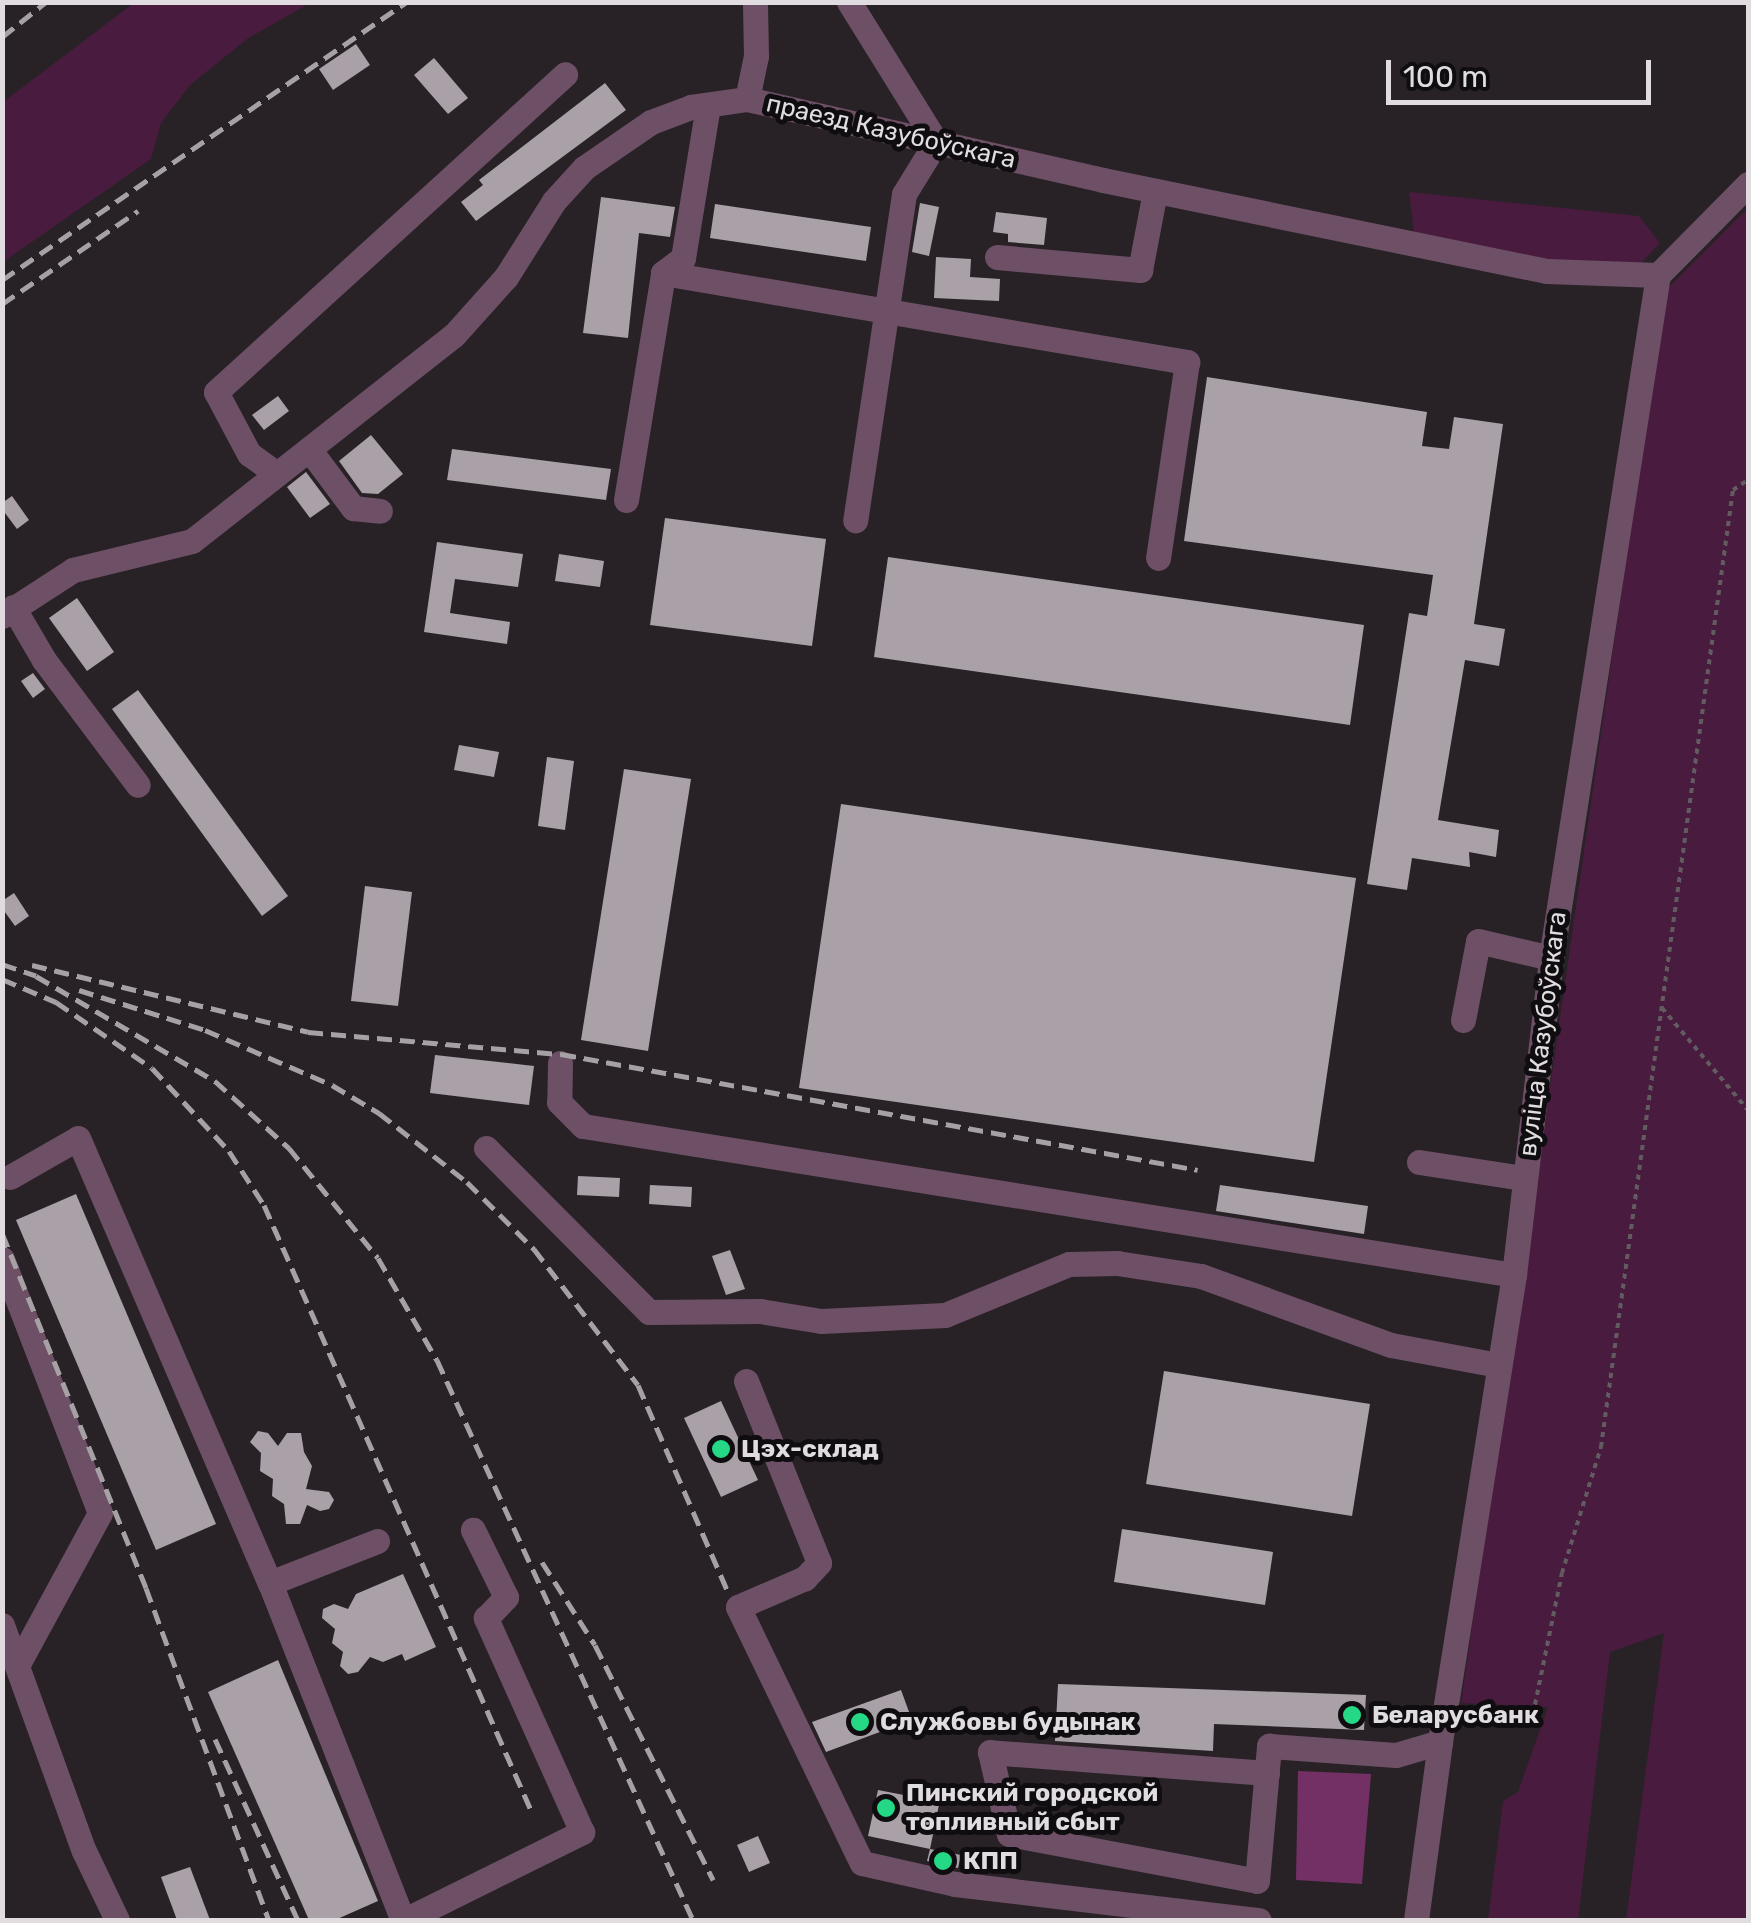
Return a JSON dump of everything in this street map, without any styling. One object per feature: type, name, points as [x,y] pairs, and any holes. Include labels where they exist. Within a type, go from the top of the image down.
[{"type":"street","points":[[746,100],[756,56],[755,2]]},
{"type":"street","points":[[848,2],[936,142],[904,194],[855,520]]},
{"type":"street","points":[[277,474],[250,454],[216,392],[565,74]]},
{"type":"street","name":"праезд Казубоўскага","points":[[8,612],[73,570],[192,541],[454,336],[506,277],[554,201],[584,168],[652,122],[690,107],[746,100],[1155,191],[1547,271],[1658,275]]},
{"type":"street","points":[[626,500],[663,272],[683,258],[708,106]]},
{"type":"street","points":[[1658,275],[1748,184]]},
{"type":"street","points":[[997,257],[1140,270],[1155,191]]},
{"type":"street","points":[[663,272],[1187,362],[1158,558]]},
{"type":"street","name":"вуліца Казубоўскага","points":[[1416,1920],[1514,1274],[1551,958],[1658,275]]},
{"type":"street","points":[[309,449],[352,508],[380,511]]},
{"type":"street","points":[[8,612],[138,785]]},
{"type":"street","points":[[1463,1020],[1478,942],[1551,958]]},
{"type":"street","points":[[560,1063],[559,1102],[583,1126],[1514,1274]]},
{"type":"street","points":[[10,1177],[78,1138],[270,1583],[404,1920],[582,1832],[486,1618],[506,1597],[474,1530]]},
{"type":"street","points":[[486,1148],[650,1312],[760,1311],[821,1321],[944,1315],[1069,1264],[1118,1262],[1201,1276],[1391,1344],[1498,1365]]},
{"type":"street","points":[[1419,1162],[1524,1178]]},
{"type":"street","points":[[2,1259],[100,1513],[19,1662]]},
{"type":"street","points":[[746,1381],[819,1563],[805,1578],[738,1607],[862,1863],[955,1884],[1101,1898],[1260,1920]]},
{"type":"street","points":[[270,1583],[377,1540]]},
{"type":"street","points":[[2,1625],[19,1662],[84,1851],[117,1920]]},
{"type":"street","points":[[1267,1773],[990,1752],[1008,1834],[1257,1880],[1267,1773],[1269,1746],[1396,1755],[1440,1742]]},
{"type":"path","points":[[1531,1724],[1562,1573],[1600,1447],[1732,490],[1748,480]]},
{"type":"path","points":[[1662,1008],[1748,1110]]},
{"type":"shaded area","points":[[134,3],[310,3],[247,39],[190,85],[161,123],[151,159],[3,262],[3,102]]},
{"type":"shaded area","points":[[1409,192],[1639,216],[1660,243],[1641,263],[1595,268],[1414,234]]},
{"type":"shaded area","points":[[1748,208],[1748,1920],[1626,1920],[1664,1633],[1610,1652],[1578,1920],[1488,1920],[1503,1801],[1518,1792],[1548,1707],[1461,1703],[1665,291]]},
{"type":"shaded area","points":[[1298,1771],[1371,1774],[1362,1884],[1296,1880]]},
{"type":"building","points":[[356,44],[370,65],[333,90],[319,69]]},
{"type":"building","points":[[434,58],[468,98],[448,114],[414,75]]},
{"type":"building","points":[[605,83],[626,110],[476,221],[461,202],[483,185],[479,180]]},
{"type":"building","points":[[601,197],[675,207],[670,237],[639,233],[628,338],[583,333]]},
{"type":"building","points":[[920,203],[939,207],[929,256],[912,252]]},
{"type":"building","points":[[715,204],[871,227],[866,261],[710,238]]},
{"type":"building","points":[[996,212],[1047,218],[1044,245],[1008,242],[1008,234],[993,232]]},
{"type":"building","points":[[936,257],[971,259],[970,277],[1000,279],[999,301],[934,298]]},
{"type":"building","points":[[1207,377],[1427,412],[1422,446],[1449,449],[1454,417],[1503,424],[1474,624],[1505,629],[1499,666],[1465,660],[1438,820],[1499,830],[1496,857],[1469,852],[1470,867],[1412,858],[1407,890],[1367,884],[1409,613],[1427,616],[1433,575],[1184,541]]},
{"type":"building","points":[[278,396],[289,411],[264,430],[252,415]]},
{"type":"building","points":[[371,435],[403,474],[378,494],[362,493],[339,461]]},
{"type":"building","points":[[452,449],[611,469],[606,500],[447,480]]},
{"type":"building","points":[[306,472],[330,504],[310,518],[287,487]]},
{"type":"building","points":[[12,496],[29,520],[17,529],[2,509],[2,503]]},
{"type":"building","points":[[665,518],[826,539],[812,646],[650,625]]},
{"type":"building","points":[[437,542],[523,554],[518,587],[455,579],[450,613],[510,622],[507,644],[424,632]]},
{"type":"building","points":[[559,554],[604,561],[600,587],[555,581]]},
{"type":"building","points":[[888,557],[1364,625],[1350,725],[874,657]]},
{"type":"building","points":[[77,598],[114,652],[87,671],[49,618]]},
{"type":"building","points":[[33,673],[45,689],[33,698],[21,681]]},
{"type":"building","points":[[138,690],[288,896],[262,916],[112,709]]},
{"type":"building","points":[[459,745],[499,752],[494,777],[454,770]]},
{"type":"building","points":[[547,757],[574,761],[565,830],[538,826]]},
{"type":"building","points":[[624,769],[691,779],[648,1051],[581,1040]]},
{"type":"building","points":[[841,804],[1356,878],[1314,1162],[799,1088]]},
{"type":"building","points":[[365,886],[412,892],[398,1006],[351,1001]]},
{"type":"building","points":[[14,893],[29,916],[15,926],[2,908],[2,901]]},
{"type":"building","points":[[435,1055],[534,1066],[529,1105],[430,1093]]},
{"type":"building","points":[[578,1176],[620,1178],[619,1197],[577,1195]]},
{"type":"building","points":[[650,1185],[692,1187],[691,1207],[649,1204]]},
{"type":"building","points":[[1220,1185],[1368,1206],[1364,1234],[1216,1211]]},
{"type":"building","points":[[76,1194],[216,1524],[156,1550],[16,1220]]},
{"type":"building","points":[[730,1250],[745,1289],[726,1295],[712,1256]]},
{"type":"building","points":[[1164,1371],[1370,1404],[1352,1516],[1146,1484]]},
{"type":"building","name":"Цэх-склад","points":[[721,1401],[758,1480],[721,1497],[684,1418]]},
{"type":"building","points":[[258,1431],[268,1433],[278,1446],[287,1433],[301,1433],[304,1452],[312,1466],[306,1489],[329,1492],[334,1500],[329,1509],[320,1511],[307,1505],[300,1524],[286,1524],[284,1504],[272,1496],[273,1479],[260,1471],[261,1453],[250,1442]]},
{"type":"building","points":[[1122,1529],[1273,1552],[1265,1605],[1114,1582]]},
{"type":"building","points":[[403,1574],[436,1647],[405,1661],[402,1654],[383,1662],[370,1657],[358,1672],[348,1674],[340,1666],[343,1652],[332,1643],[335,1629],[322,1618],[323,1609],[334,1604],[348,1609],[356,1594]]},
{"type":"building","points":[[278,1660],[378,1901],[335,1920],[309,1920],[208,1692]]},
{"type":"building","points":[[1058,1684],[1366,1695],[1364,1730],[1214,1724],[1213,1751],[1055,1741]]},
{"type":"building","name":"Службовы будынак","points":[[901,1690],[912,1720],[826,1752],[812,1722]]},
{"type":"building","points":[[917,1785],[942,1790],[930,1849],[868,1836],[878,1790],[914,1797]]},
{"type":"building","points":[[758,1836],[770,1863],[749,1872],[737,1845]]},
{"type":"building","name":"КПП","points":[[930,1849],[961,1855],[958,1868],[927,1861]]},
{"type":"building","points":[[190,1867],[210,1920],[177,1920],[161,1877]]},
{"type":"railway","points":[[2,37],[46,2]]},
{"type":"railway","points":[[2,280],[407,2]]},
{"type":"railway","points":[[2,304],[138,211]]},
{"type":"railway","points":[[2,964],[36,976],[215,1081],[289,1148],[378,1258],[437,1360],[693,1920]]},
{"type":"railway","points":[[32,965],[308,1032],[561,1054],[1198,1170]]},
{"type":"railway","points":[[2,979],[56,1002],[152,1068],[229,1151],[264,1205],[531,1810]]},
{"type":"railway","points":[[79,990],[205,1030],[332,1085],[379,1113],[467,1182],[534,1249],[638,1385],[728,1592]]},
{"type":"railway","points":[[2,1233],[146,1588],[269,1920]]},
{"type":"railway","points":[[542,1562],[595,1645],[713,1880]]},
{"type":"railway","points":[[215,1739],[298,1920]]},
{"type":"place","name":"Цэх-склад","points":[[721,1449]]},
{"type":"place","name":"Беларусбанк","points":[[1352,1715]]},
{"type":"place","name":"Службовы будынак","points":[[860,1722]]},
{"type":"place","name":"Пинский городской топливный сбыт","points":[[886,1808]]},
{"type":"place","name":"КПП","points":[[943,1861]]}]
